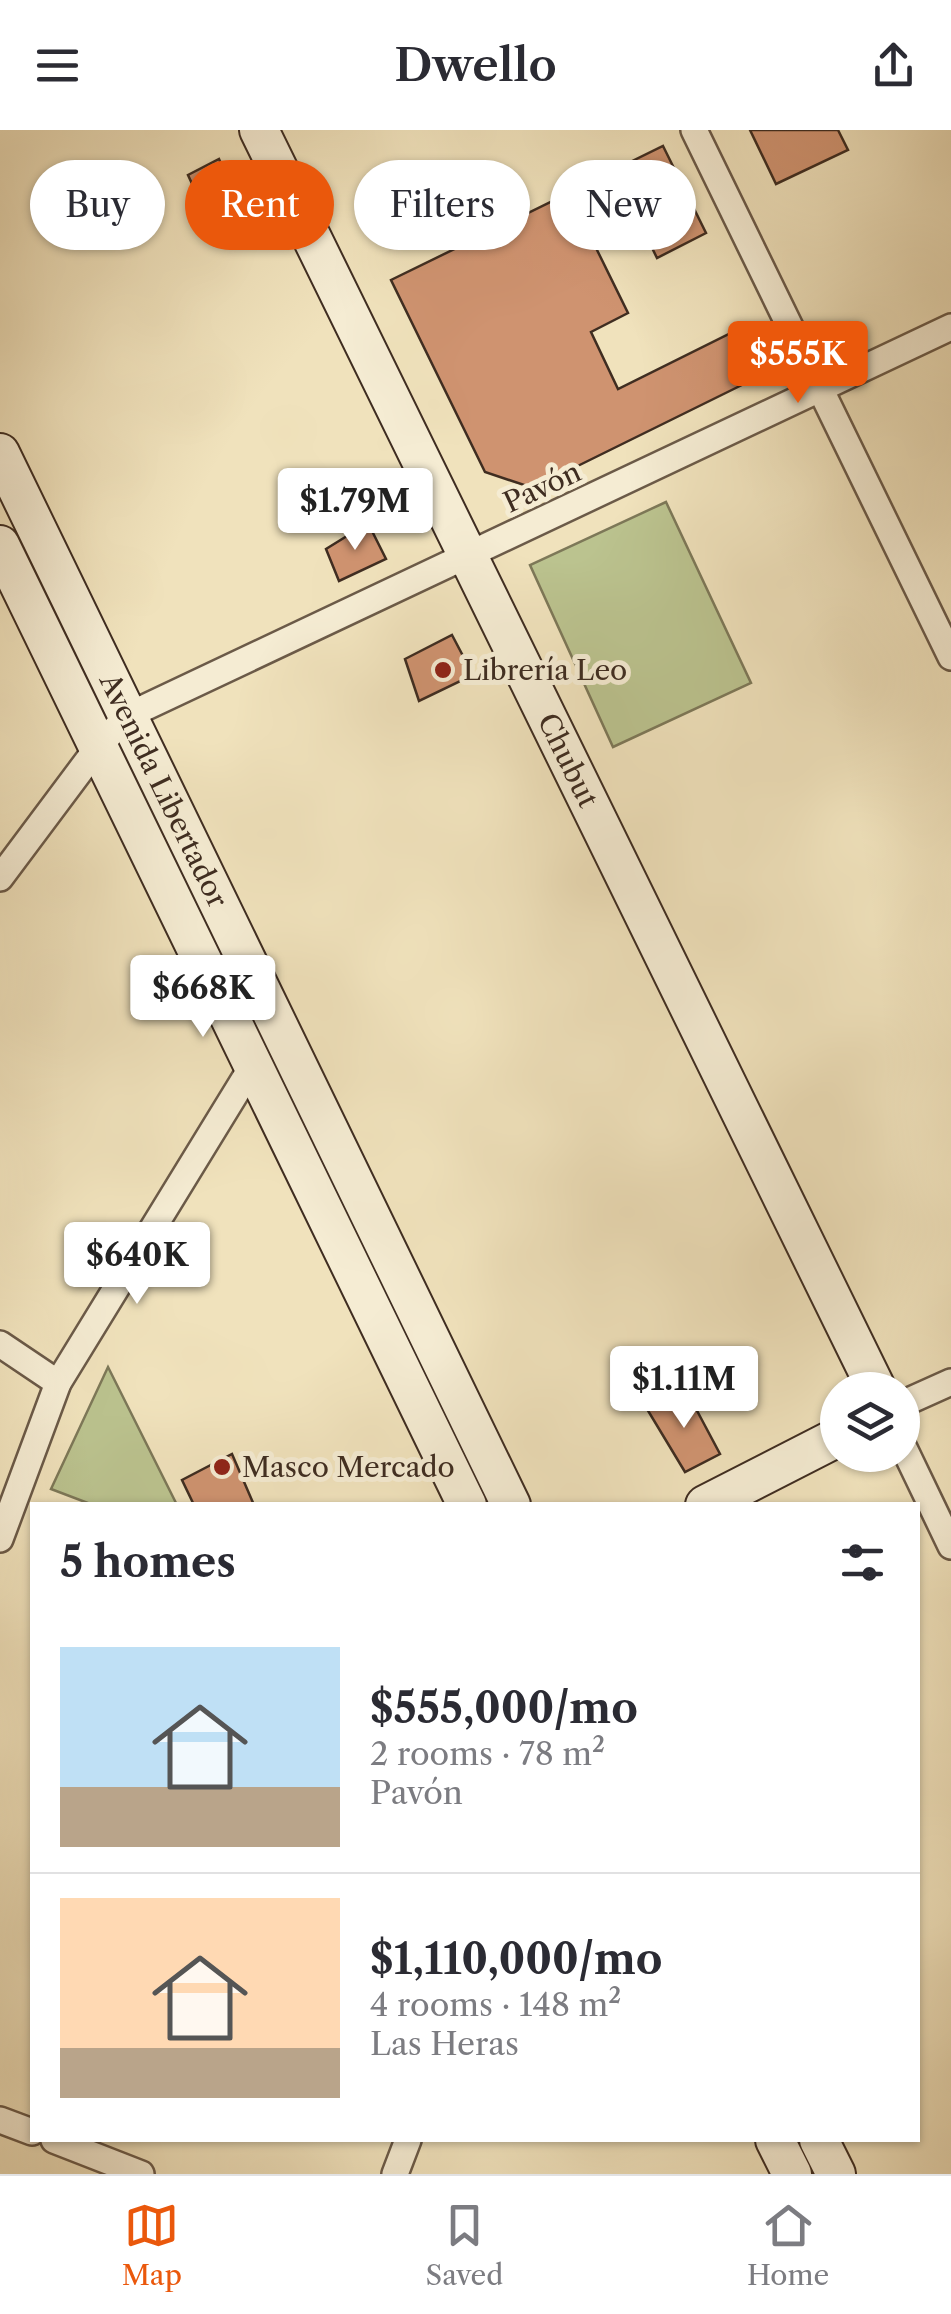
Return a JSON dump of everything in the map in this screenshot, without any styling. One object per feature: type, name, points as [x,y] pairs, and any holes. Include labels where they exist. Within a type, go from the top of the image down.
[{"type":"main road","name":"Chubut","points":[[259,130],[868,1372]]},
{"type":"main road","name":"Avenida Libertador","points":[[0,453],[510,1502]]},
{"type":"main road","name":"Avenida Libertador","points":[[0,545],[466,1502]]},
{"type":"main road","points":[[711,1502],[820,1446]]},
{"type":"main road","points":[[776,2142],[792,2174]]},
{"type":"main road","points":[[820,2142],[836,2174]]},
{"type":"street","points":[[694,130],[951,657]]},
{"type":"street","name":"Pavón","points":[[0,878],[98,747],[128,716],[951,327]]},
{"type":"street","points":[[0,1539],[58,1383],[253,1065]]},
{"type":"street","points":[[0,1344],[58,1383]]},
{"type":"street","points":[[920,1396],[951,1382]]},
{"type":"street","points":[[915,1472],[951,1546]]},
{"type":"street","points":[[0,2120],[30,2131]]},
{"type":"street","points":[[66,2142],[100,2148],[142,2174]]},
{"type":"street","points":[[394,2174],[407,2142]]},
{"type":"green space","points":[[666,502],[751,683],[613,747],[530,565]]},
{"type":"green space","points":[[108,1367],[176,1502],[85,1502],[51,1489]]},
{"type":"building","points":[[750,130],[838,130],[848,150],[776,184]]},
{"type":"building","points":[[663,146],[670,160],[634,160]]},
{"type":"building","points":[[550,202],[550,250],[597,250],[628,313],[591,332],[618,389],[735,331],[758,377],[533,488],[485,472],[391,280],[452,250],[530,250],[530,212]]},
{"type":"building","points":[[696,213],[706,233],[696,238]]},
{"type":"building","points":[[653,250],[673,250],[657,258]]},
{"type":"building","points":[[368,523],[386,559],[339,581],[326,549]]},
{"type":"building","points":[[452,635],[473,675],[419,701],[405,659]]},
{"type":"building","points":[[686,1390],[720,1454],[685,1472],[647,1409]]},
{"type":"building","name":"Masco Mercado","points":[[232,1454],[253,1502],[193,1502],[182,1480]]},
{"type":"place","name":"Librería Leo","points":[[443,670]]},
{"type":"place","name":"Masco Mercado","points":[[222,1467]]}]
